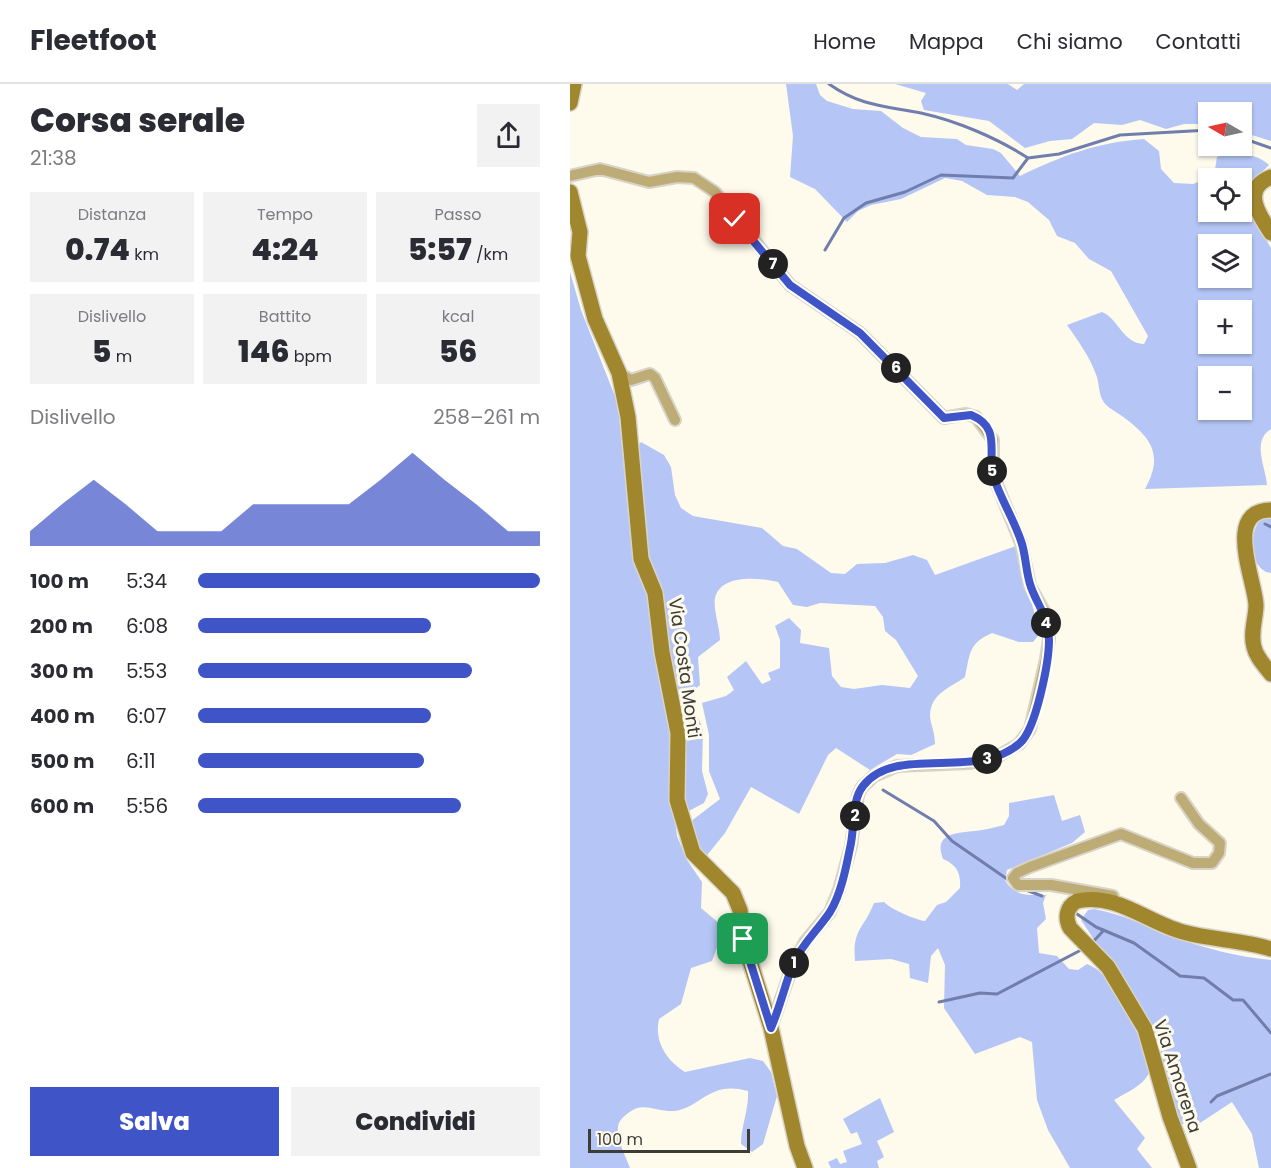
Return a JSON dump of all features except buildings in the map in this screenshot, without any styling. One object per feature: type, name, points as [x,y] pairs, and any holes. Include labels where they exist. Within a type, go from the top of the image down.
[{"type":"street","points":[[570,103],[574,84]]},
{"type":"street","points":[[570,176],[600,169],[649,182],[677,177],[694,178],[715,192],[790,285],[860,333],[944,418],[971,415],[981,420],[993,440],[993,475],[1022,543],[1030,586],[1045,613],[1049,639],[1037,702],[1027,735],[1011,750],[970,763],[897,766],[874,776],[862,787],[858,795],[851,846],[839,890],[830,912],[805,942],[793,964],[771,1028]]},
{"type":"street","points":[[1271,177],[1257,189],[1254,199],[1257,212],[1271,233]]},
{"type":"street","name":"Via Costa Monti","points":[[570,192],[580,232],[578,256],[596,319],[619,373],[628,417],[641,559],[655,593],[662,652],[678,733],[677,800],[693,853],[733,893],[740,909],[747,955],[771,1028],[797,1146],[805,1168]]},
{"type":"street","points":[[619,373],[631,380],[650,374],[655,378],[675,420]]},
{"type":"street","points":[[1271,510],[1261,511],[1251,518],[1245,536],[1256,604],[1254,648],[1271,674]]},
{"type":"street","points":[[1144,915],[1144,910],[1115,897],[1068,887],[1018,885],[1013,878],[1015,874],[1030,867],[1121,834],[1193,863],[1212,863],[1219,853],[1220,843],[1199,824],[1181,798]]},
{"type":"street","name":"Via Amarena","points":[[1189,1168],[1170,1117],[1145,1029],[1108,967],[1070,928],[1066,914],[1073,902],[1085,899],[1124,906],[1181,932],[1271,949]]},
{"type":"shaded area","points":[[786,84],[816,84],[820,95],[827,101],[853,109],[881,111],[903,128],[921,137],[957,139],[966,145],[993,149],[1001,153],[1020,176],[1080,151],[1111,143],[1144,139],[1159,151],[1161,169],[1174,183],[1198,182],[1198,222],[1252,222],[1252,216],[1271,248],[1271,429],[1265,434],[1261,448],[1267,485],[1145,489],[1154,465],[1151,446],[1139,430],[1103,401],[1091,363],[1067,325],[1102,312],[1108,315],[1131,340],[1144,344],[1148,336],[1111,271],[1089,259],[1075,243],[1057,236],[1049,220],[1028,202],[1015,197],[987,195],[962,181],[945,178],[901,199],[871,205],[858,211],[847,222],[815,189],[790,177],[793,136]]},
{"type":"shaded area","points":[[895,84],[1008,84],[1017,90],[1024,84],[1271,84],[1271,141],[1252,135],[1252,102],[1198,102],[1198,124],[1184,124],[1166,129],[1140,120],[1122,125],[1094,123],[1072,139],[1050,141],[1025,148],[989,121],[924,110],[921,101],[926,93]]},
{"type":"shaded area","points":[[1252,155],[1269,165],[1252,182],[1252,168],[1215,168],[1217,157],[1220,156]]},
{"type":"shaded area","points":[[570,272],[581,310],[618,404],[633,561],[649,597],[671,711],[672,799],[677,836],[687,860],[702,882],[701,908],[720,924],[721,937],[712,961],[691,968],[681,1004],[659,1019],[658,1035],[667,1056],[685,1072],[750,1058],[763,1061],[771,1072],[777,1096],[763,1144],[752,1152],[741,1144],[748,1091],[724,1089],[683,1109],[669,1111],[641,1107],[626,1114],[619,1123],[618,1134],[630,1168],[570,1168]]},
{"type":"shaded area","points":[[641,442],[664,455],[671,467],[675,495],[681,508],[693,516],[762,528],[783,546],[797,549],[831,573],[845,574],[857,564],[885,563],[913,555],[927,560],[935,575],[1016,546],[1035,615],[1042,631],[1033,642],[1019,642],[992,633],[975,645],[965,677],[942,692],[931,708],[930,718],[935,744],[911,755],[897,754],[870,770],[836,748],[828,755],[799,814],[751,787],[725,833],[704,859],[694,849],[690,822],[720,799],[709,771],[709,735],[702,703],[726,696],[734,690],[727,677],[746,661],[762,684],[771,680],[768,673],[780,668],[780,640],[775,626],[789,618],[801,630],[800,643],[829,648],[832,676],[841,687],[854,689],[882,685],[910,688],[918,676],[896,640],[885,631],[883,617],[875,606],[820,603],[807,607],[793,605],[778,582],[742,579],[725,584],[715,598],[720,640],[698,657],[700,685],[689,694],[703,730],[702,771],[708,794],[704,803],[685,813],[680,782],[678,701],[646,554],[645,520],[637,447]]},
{"type":"shaded area","points":[[1271,516],[1271,573],[1258,565],[1254,557],[1253,539],[1258,523],[1263,517]]},
{"type":"shaded area","points":[[1054,795],[1062,821],[1080,815],[1085,832],[1072,843],[1007,870],[1005,880],[1013,890],[1018,892],[1028,895],[1046,895],[1043,903],[1046,919],[1037,928],[1039,953],[1057,956],[1069,969],[1078,970],[1087,964],[1098,970],[1114,990],[1132,1021],[1146,1054],[1149,1066],[1148,1075],[1137,1086],[1114,1100],[1145,1138],[1137,1149],[1152,1168],[1070,1168],[1048,1130],[1037,1100],[1032,1042],[1020,1037],[975,1054],[944,1008],[945,965],[938,948],[931,956],[928,983],[910,978],[909,964],[891,959],[855,961],[857,935],[874,903],[884,902],[903,914],[925,921],[937,905],[946,902],[960,888],[957,870],[943,859],[941,844],[944,839],[954,834],[1004,825],[1009,816],[1009,803]]},
{"type":"shaded area","points":[[1094,909],[1124,917],[1208,948],[1271,960],[1271,1168],[1259,1168],[1252,1134],[1232,1102],[1197,1125],[1188,1122],[1180,1125],[1161,1071],[1161,1051],[1150,1024],[1081,920],[1088,910]]},
{"type":"shaded area","points":[[880,1098],[894,1132],[877,1141],[884,1157],[877,1161],[879,1168],[831,1168],[828,1162],[837,1158],[840,1164],[847,1162],[843,1151],[862,1144],[857,1132],[851,1134],[843,1119]]},
{"type":"waterway","points":[[829,84],[862,101],[935,116],[963,125],[1028,158]]},
{"type":"waterway","points":[[1028,158],[1059,154],[1120,135],[1198,131]]},
{"type":"waterway","points":[[1252,141],[1271,148]]},
{"type":"waterway","points":[[825,250],[844,218],[866,203],[905,192],[941,175],[1013,178],[1028,158]]},
{"type":"waterway","points":[[1265,524],[1271,527]]},
{"type":"waterway","points":[[883,790],[934,821],[952,841],[1010,881]]},
{"type":"waterway","points":[[1026,890],[1042,896]]},
{"type":"waterway","points":[[1077,914],[1096,927],[1134,943],[1180,976],[1204,978],[1233,1000],[1243,1000],[1271,1033]]},
{"type":"waterway","points":[[1091,944],[1104,930]]},
{"type":"waterway","points":[[939,1002],[980,993],[997,994],[1083,949]]},
{"type":"waterway","points":[[1211,1102],[1217,1096],[1271,1074]]},
{"type":"route","points":[[735,219],[790,285],[808,299],[839,316],[860,333],[918,389],[944,418],[966,414],[981,420],[993,440],[993,475],[1022,543],[1030,586],[1045,613],[1049,639],[1030,729],[1019,744],[1000,755],[970,763],[888,768],[874,776],[862,787],[858,795],[851,846],[839,890],[830,912],[805,942],[793,964],[785,995],[771,1028],[743,939]]}]
